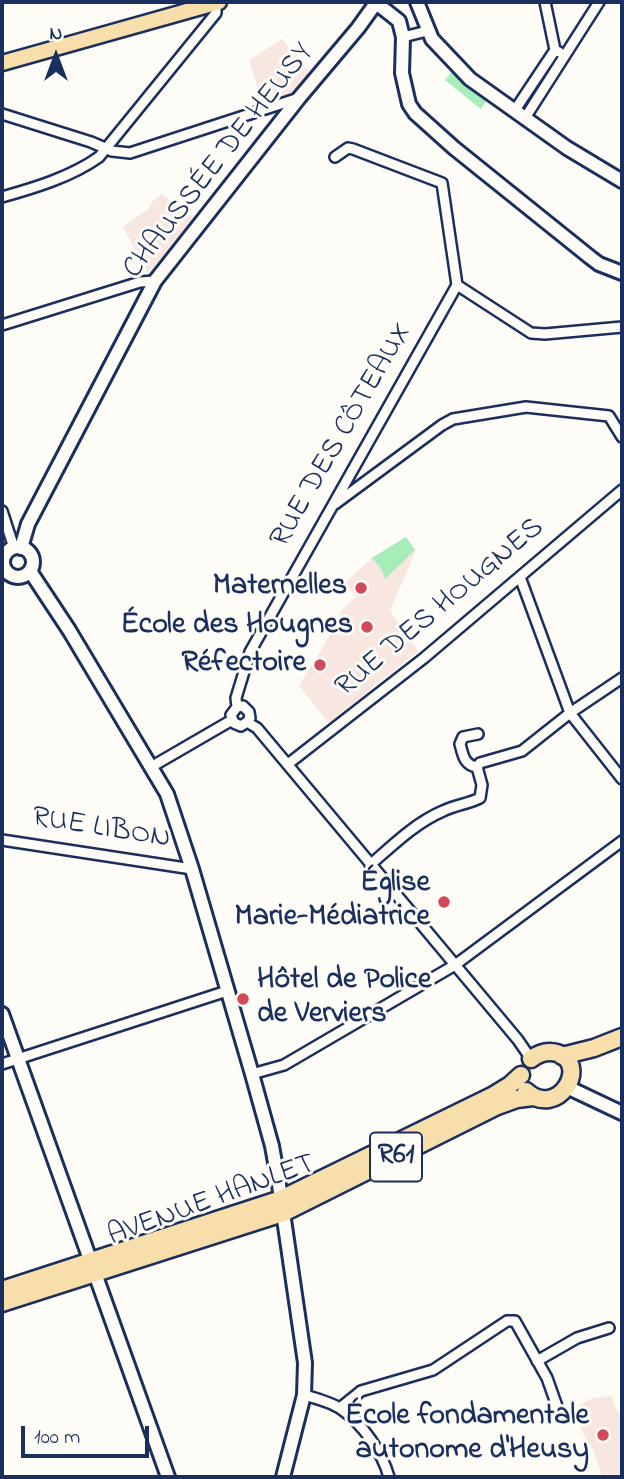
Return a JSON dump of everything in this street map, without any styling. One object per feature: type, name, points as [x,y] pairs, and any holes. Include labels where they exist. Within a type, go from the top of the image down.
[{"type":"highway","name":"R61","points":[[531,1059],[545,1052],[562,1056],[617,1040]]},
{"type":"highway","name":"R61","points":[[533,1097],[556,1097],[569,1081],[617,1040]]},
{"type":"highway","points":[[562,1056],[569,1063],[569,1081]]},
{"type":"highway","name":"R61","points":[[282,1206],[492,1096],[521,1075]]},
{"type":"highway","points":[[521,1075],[523,1086],[533,1097]]},
{"type":"highway","name":"AVENUE HANLET","points":[[2,1290],[92,1267],[282,1206],[517,1099],[533,1097]]},
{"type":"highway","name":"AVENUE HANLET","points":[[2,1303],[92,1267]]},
{"type":"main road","points":[[2,64],[218,2]]},
{"type":"main road","points":[[376,2],[398,21],[403,37],[402,73],[409,104],[415,113],[454,148],[591,258],[622,273]]},
{"type":"main road","name":"CHAUSSÉE DE HEUSY","points":[[17,548],[155,281],[376,2]]},
{"type":"main road","points":[[417,2],[427,30],[444,53],[470,79],[567,148],[622,181]]},
{"type":"main road","points":[[30,571],[5,579],[3,561],[7,552],[17,548],[31,556],[30,571],[167,794],[253,1074],[272,1146],[305,1363],[304,1395],[283,1477]]},
{"type":"main road","points":[[2,1014],[168,1477]]},
{"type":"main road","name":"R61","points":[[521,1075],[531,1059]]},
{"type":"main road","points":[[569,1081],[622,1113]]},
{"type":"street","points":[[2,197],[46,183],[89,164],[106,149],[216,13],[218,2]]},
{"type":"street","points":[[520,114],[559,53],[545,2]]},
{"type":"street","points":[[559,53],[567,53],[599,2]]},
{"type":"street","points":[[403,37],[427,30]]},
{"type":"street","points":[[2,114],[106,149],[130,153],[299,98]]},
{"type":"street","points":[[262,111],[269,113],[271,117],[272,132]]},
{"type":"street","points":[[335,157],[348,148],[353,149],[442,183],[457,285],[531,332],[545,334],[622,327]]},
{"type":"street","points":[[2,325],[140,282],[155,281]]},
{"type":"street","name":"RUE DES CÔTEAUX","points":[[237,703],[250,652],[457,285]]},
{"type":"street","points":[[331,508],[453,419],[518,407],[572,411],[609,416],[622,437]]},
{"type":"street","name":"RUE DES HOUGNES","points":[[288,764],[393,682],[622,490]]},
{"type":"street","points":[[2,512],[17,548]]},
{"type":"street","points":[[5,522],[28,524]]},
{"type":"street","points":[[520,577],[570,713],[622,779]]},
{"type":"street","points":[[477,767],[484,761],[522,751],[570,713],[622,678]]},
{"type":"street","points":[[237,703],[250,712],[250,718],[241,726],[232,720],[231,712],[237,703]]},
{"type":"street","points":[[151,767],[232,720]]},
{"type":"street","points":[[247,722],[257,728],[288,764],[531,1059]]},
{"type":"street","points":[[477,767],[464,760],[460,744],[463,737],[478,734]]},
{"type":"street","points":[[370,865],[411,829],[428,818],[445,809],[480,798],[482,785],[477,767]]},
{"type":"street","name":"RUE LIBON","points":[[2,840],[192,869]]},
{"type":"street","points":[[253,1074],[284,1065],[455,965],[622,841]]},
{"type":"street","points":[[2,1064],[227,991]]},
{"type":"street","points":[[340,1408],[361,1391],[433,1370],[507,1321],[514,1321],[547,1378],[558,1409]]},
{"type":"street","points":[[537,1361],[577,1338],[609,1328]]},
{"type":"street","points":[[304,1395],[340,1408],[379,1452],[389,1477]]},
{"type":"shaded area","points":[[282,39],[309,72],[291,94],[262,103],[249,60]]},
{"type":"shaded area","points":[[162,194],[193,218],[152,270],[147,272],[123,227],[148,209]]},
{"type":"shaded area","name":"École des Hougnes","points":[[406,537],[416,550],[390,611],[418,651],[329,723],[299,686],[342,610],[356,597],[345,583],[372,558]]},
{"type":"shaded area","name":"École fondamentale autonome d'Heusy","points":[[612,1396],[615,1408],[622,1416],[622,1477],[602,1477],[595,1454],[570,1409],[593,1398]]},
{"type":"green space","points":[[452,72],[487,100],[481,109],[445,80]]},
{"type":"green space","points":[[406,537],[415,550],[385,579],[382,570],[372,558]]},
{"type":"railway","points":[[2,3],[16,2]]},
{"type":"place","name":"Maternelles","points":[[361,588]]},
{"type":"place","name":"École des Hougnes","points":[[367,627]]},
{"type":"place","name":"Réfectoire","points":[[320,665]]},
{"type":"place","name":"Église Marie-Médiatrice","points":[[444,902]]},
{"type":"place","name":"Hôtel de Police de Verviers","points":[[243,999]]},
{"type":"place","name":"École fondamentale autonome d'Heusy","points":[[603,1435]]}]
